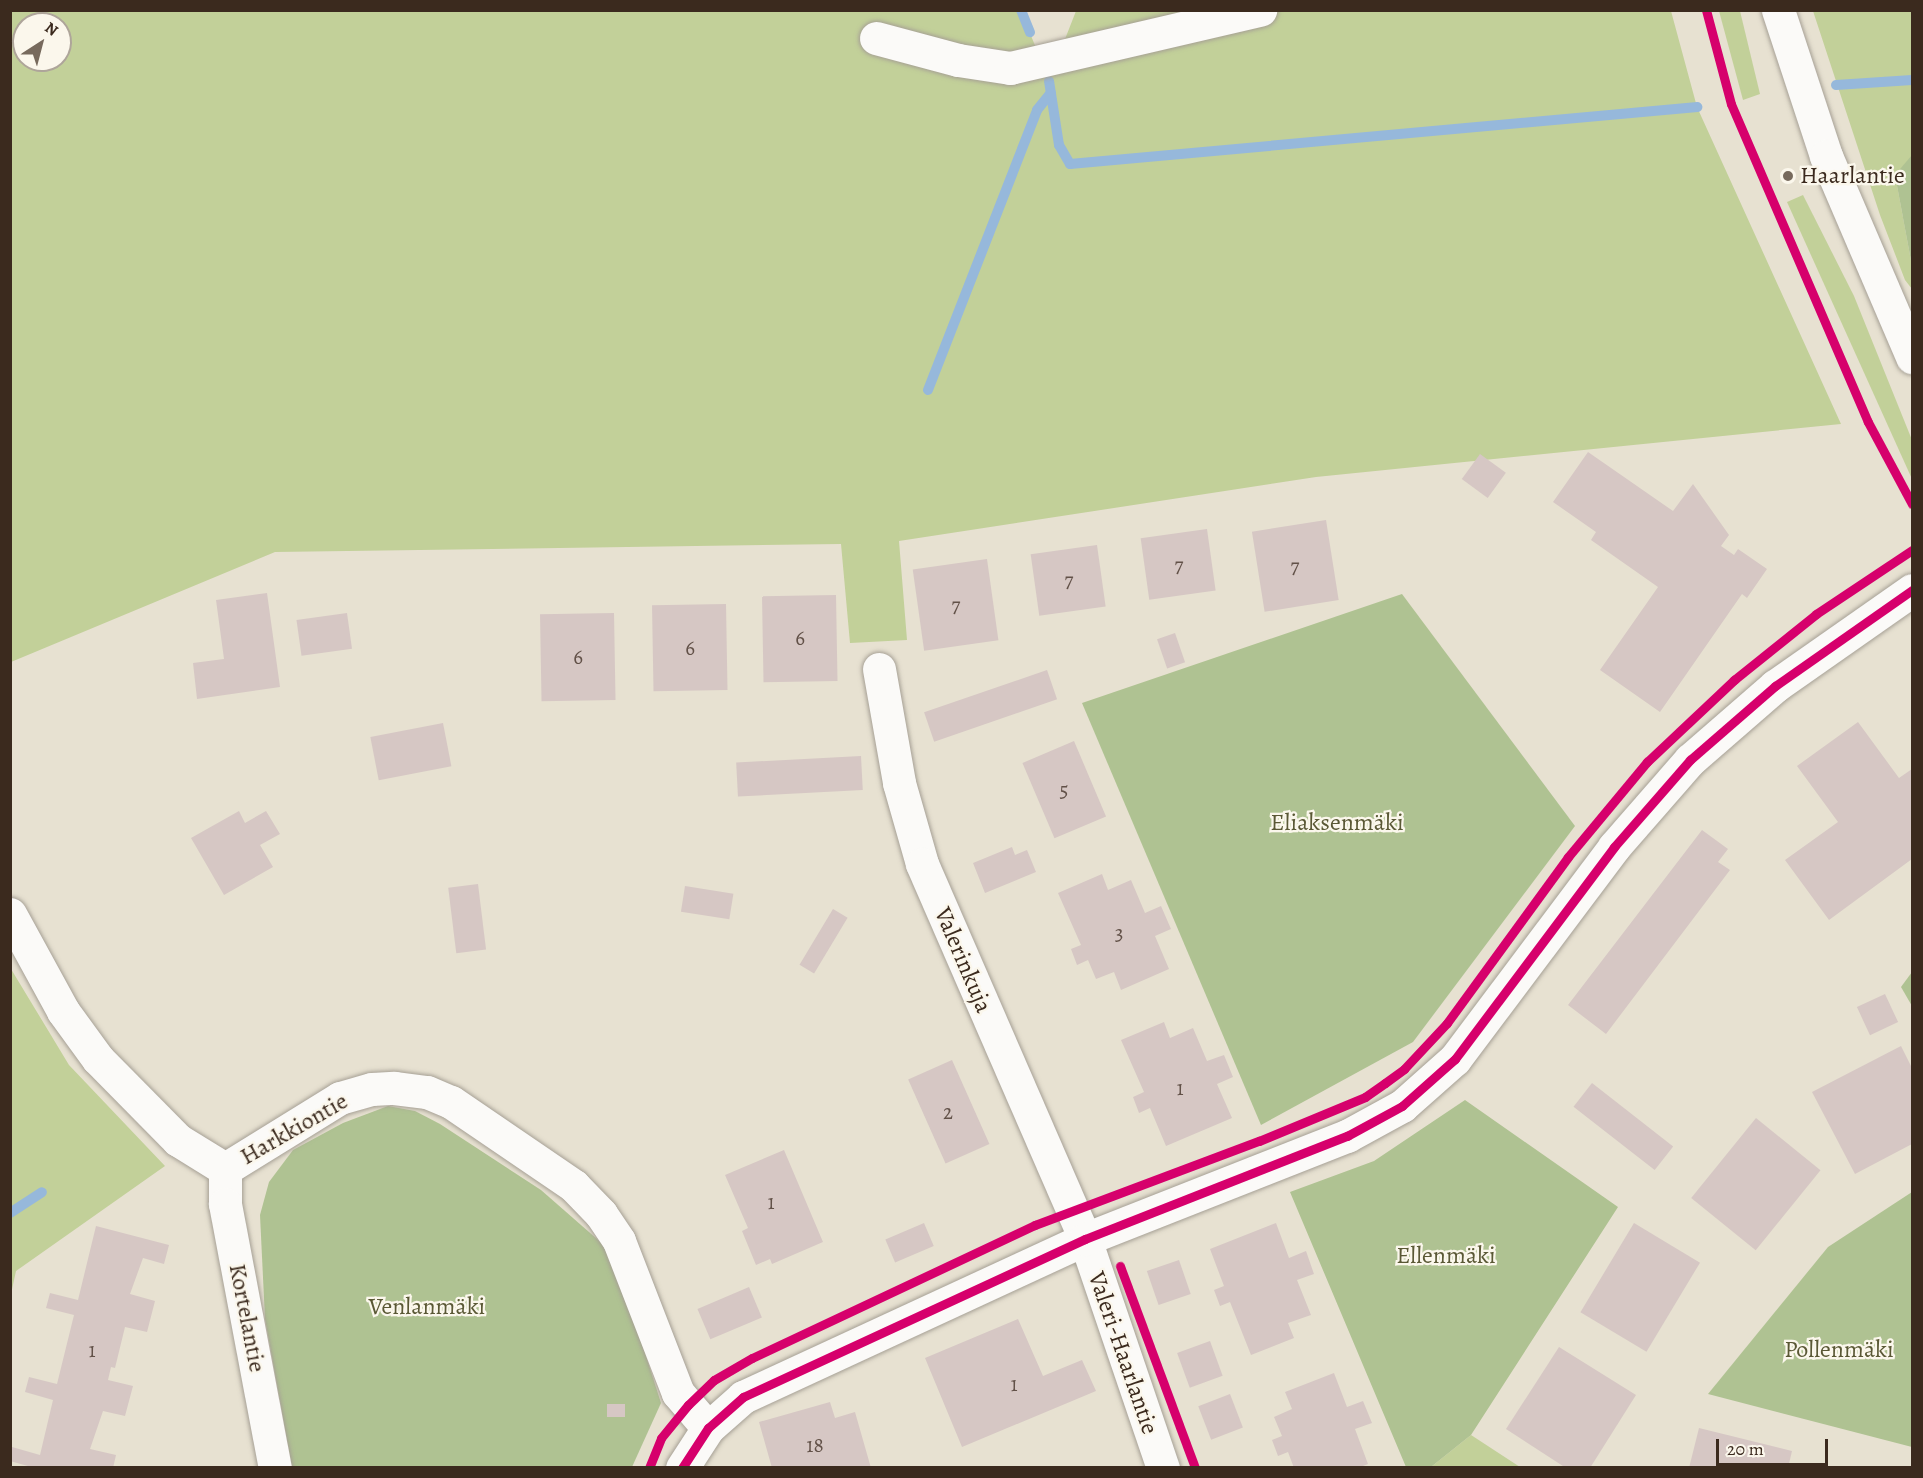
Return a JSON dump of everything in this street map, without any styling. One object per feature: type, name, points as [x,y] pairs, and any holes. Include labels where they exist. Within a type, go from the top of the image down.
[{"type":"street","points":[[876,38],[958,60],[1010,68],[1260,10]]},
{"type":"street","points":[[1778,10],[1826,156],[1912,357]]},
{"type":"street","points":[[682,1467],[708,1428],[743,1397],[1084,1239],[1347,1136],[1375,1123],[1426,1088],[1455,1059],[1636,821],[1690,760],[1775,686],[1912,590]]},
{"type":"street","name":"Valerinkuja","points":[[879,669],[899,783],[922,864],[1084,1239]]},
{"type":"street","name":"Harkkiontie","points":[[10,914],[63,1011],[98,1059],[178,1140],[225,1169],[340,1098],[372,1089],[394,1089],[427,1092],[452,1102],[574,1186],[601,1214],[634,1272],[678,1393],[708,1428]]},
{"type":"street","name":"Kortelantie","points":[[225,1169],[225,1204],[275,1467]]},
{"type":"street","name":"Valeri-Haarlantie","points":[[1084,1239],[1162,1467]]},
{"type":"green space","points":[[11,11],[1021,11],[1049,80],[1076,11],[1671,11],[1697,107],[1841,424],[1316,477],[899,541],[907,640],[850,643],[841,544],[275,552],[11,662]]},
{"type":"green space","points":[[1719,11],[1740,11],[1760,94],[1743,100]]},
{"type":"green space","points":[[1813,11],[1912,11],[1912,225],[1896,180],[1912,266],[1912,289],[1905,280],[1880,215]]},
{"type":"green space","points":[[1912,155],[1912,266],[1895,175]]},
{"type":"green space","points":[[1803,195],[1854,296],[1912,440],[1912,479],[1787,202]]},
{"type":"green space","name":"Eliaksenmäki","points":[[1402,594],[1575,826],[1413,1042],[1261,1125],[1082,703]]},
{"type":"green space","points":[[11,969],[69,1065],[165,1166],[16,1271],[11,1294]]},
{"type":"green space","points":[[1912,972],[1912,1006],[1901,987]]},
{"type":"green space","name":"Ellenmäki","points":[[1465,1100],[1618,1207],[1471,1435],[1431,1467],[1406,1467],[1290,1192],[1374,1161]]},
{"type":"green space","name":"Venlanmäki","points":[[388,1106],[415,1111],[440,1124],[541,1190],[605,1246],[625,1290],[661,1403],[632,1467],[292,1467],[265,1319],[260,1215],[269,1182],[293,1150],[343,1123]]},
{"type":"green space","name":"Pollenmäki","points":[[1912,1192],[1912,1447],[1708,1394],[1828,1247]]},
{"type":"green space","points":[[1471,1435],[1520,1467],[1431,1467]]},
{"type":"building","points":[[1588,452],[1673,511],[1693,484],[1729,535],[1721,546],[1734,555],[1738,549],[1767,569],[1747,598],[1742,594],[1660,712],[1600,670],[1658,587],[1591,540],[1596,532],[1553,502]]},
{"type":"building","points":[[1480,454],[1506,473],[1488,498],[1462,479]]},
{"type":"building","points":[[1326,520],[1339,600],[1265,612],[1252,532]]},
{"type":"building","points":[[1207,529],[1216,590],[1149,600],[1141,538]]},
{"type":"building","points":[[1097,545],[1106,606],[1039,616],[1031,554]]},
{"type":"building","points":[[987,559],[998,640],[924,651],[913,569]]},
{"type":"building","points":[[267,593],[280,687],[197,699],[193,663],[224,659],[216,600]]},
{"type":"building","points":[[836,595],[838,681],[764,682],[762,596]]},
{"type":"building","points":[[726,604],[728,690],[654,691],[652,605]]},
{"type":"building","points":[[347,613],[352,649],[302,656],[296,620]]},
{"type":"building","points":[[614,613],[616,700],[542,701],[540,614]]},
{"type":"building","points":[[1175,633],[1185,662],[1167,668],[1157,639]]},
{"type":"building","points":[[1047,670],[1057,699],[934,742],[924,712]]},
{"type":"building","points":[[1858,722],[1899,778],[1912,769],[1912,859],[1829,920],[1785,860],[1838,822],[1797,766]]},
{"type":"building","points":[[443,723],[451,766],[379,780],[370,737]]},
{"type":"building","points":[[1074,741],[1106,816],[1054,838],[1022,763]]},
{"type":"building","points":[[861,756],[863,790],[738,796],[736,763]]},
{"type":"building","points":[[239,811],[245,823],[266,811],[280,834],[260,845],[273,867],[224,895],[191,838]]},
{"type":"building","points":[[1702,830],[1728,849],[1718,862],[1730,870],[1606,1034],[1568,1005]]},
{"type":"building","points":[[1012,847],[1015,855],[1027,850],[1036,872],[985,893],[973,863]]},
{"type":"building","points":[[1102,874],[1108,890],[1131,880],[1145,913],[1161,906],[1171,929],[1155,936],[1169,969],[1121,990],[1114,972],[1096,979],[1088,960],[1077,965],[1071,949],[1081,945],[1058,893]]},
{"type":"building","points":[[478,884],[486,950],[456,953],[448,888]]},
{"type":"building","points":[[685,886],[733,894],[729,919],[681,912]]},
{"type":"building","points":[[833,909],[848,918],[814,973],[800,965]]},
{"type":"building","points":[[1885,994],[1898,1022],[1870,1035],[1857,1007]]},
{"type":"building","points":[[1164,1022],[1170,1038],[1193,1028],[1207,1061],[1224,1055],[1233,1077],[1217,1084],[1232,1118],[1166,1146],[1150,1108],[1139,1113],[1133,1097],[1144,1092],[1121,1040]]},
{"type":"building","points":[[1901,1046],[1912,1068],[1912,1144],[1855,1174],[1812,1092]]},
{"type":"building","points":[[952,1060],[989,1144],[946,1164],[908,1080]]},
{"type":"building","points":[[1592,1083],[1673,1146],[1655,1170],[1574,1107]]},
{"type":"building","points":[[1756,1118],[1821,1170],[1756,1250],[1691,1198]]},
{"type":"building","points":[[784,1150],[823,1242],[772,1264],[770,1259],[756,1265],[742,1231],[748,1228],[725,1175]]},
{"type":"building","points":[[924,1223],[934,1246],[895,1262],[885,1239]]},
{"type":"building","points":[[1276,1223],[1289,1258],[1306,1251],[1314,1274],[1297,1280],[1311,1315],[1288,1323],[1294,1338],[1251,1355],[1230,1302],[1220,1306],[1214,1290],[1224,1286],[1210,1249]]},
{"type":"building","points":[[1634,1223],[1700,1263],[1646,1352],[1580,1312]]},
{"type":"building","points":[[96,1226],[169,1245],[164,1264],[143,1258],[130,1294],[155,1301],[147,1332],[125,1327],[115,1368],[111,1367],[108,1380],[133,1386],[125,1416],[103,1411],[90,1449],[116,1455],[113,1468],[35,1468],[10,1461],[12,1447],[40,1455],[53,1400],[25,1392],[29,1377],[57,1384],[74,1315],[46,1308],[50,1293],[78,1300]]},
{"type":"building","points":[[1179,1260],[1191,1294],[1159,1305],[1147,1271]]},
{"type":"building","points":[[749,1287],[762,1317],[710,1339],[697,1309]]},
{"type":"building","points":[[1018,1319],[1043,1376],[1082,1360],[1096,1391],[962,1447],[925,1358]]},
{"type":"building","points":[[1210,1341],[1223,1376],[1190,1388],[1177,1353]]},
{"type":"building","points":[[1559,1347],[1636,1395],[1590,1468],[1566,1468],[1506,1429]]},
{"type":"building","points":[[1334,1373],[1347,1407],[1363,1401],[1372,1423],[1355,1429],[1368,1464],[1358,1468],[1294,1468],[1288,1452],[1278,1456],[1272,1440],[1282,1436],[1274,1417],[1292,1409],[1285,1392]]},
{"type":"building","points":[[1230,1394],[1243,1428],[1211,1440],[1198,1406]]},
{"type":"building","points":[[830,1402],[835,1418],[855,1412],[871,1468],[772,1468],[759,1422]]},
{"type":"building","points":[[607,1404],[625,1404],[625,1417],[607,1417]]},
{"type":"building","points":[[1699,1428],[1792,1451],[1788,1468],[1689,1468]]},
{"type":"waterway","points":[[1021,10],[1030,32]]},
{"type":"waterway","points":[[1836,85],[1912,80]]},
{"type":"waterway","points":[[1049,81],[1059,145],[1070,164],[1697,107]]},
{"type":"waterway","points":[[928,390],[1037,110],[1051,93]]},
{"type":"waterway","points":[[10,1213],[42,1192]]},
{"type":"cycle path","points":[[1706,10],[1731,104],[1868,422],[1912,504]]},
{"type":"cycle path","points":[[649,1468],[661,1438],[688,1405],[714,1380],[752,1358],[1035,1225],[1259,1141],[1365,1097],[1385,1083],[1404,1069],[1447,1023],[1568,857],[1647,762],[1734,680],[1816,614],[1912,550]]},
{"type":"cycle path","points":[[682,1468],[708,1428],[743,1397],[1085,1239],[1347,1136],[1402,1106],[1455,1059],[1614,847],[1690,760],[1775,686],[1912,590]]},
{"type":"cycle path","points":[[1120,1266],[1195,1468]]},
{"type":"place","name":"Haarlantie","points":[[1788,176]]}]
